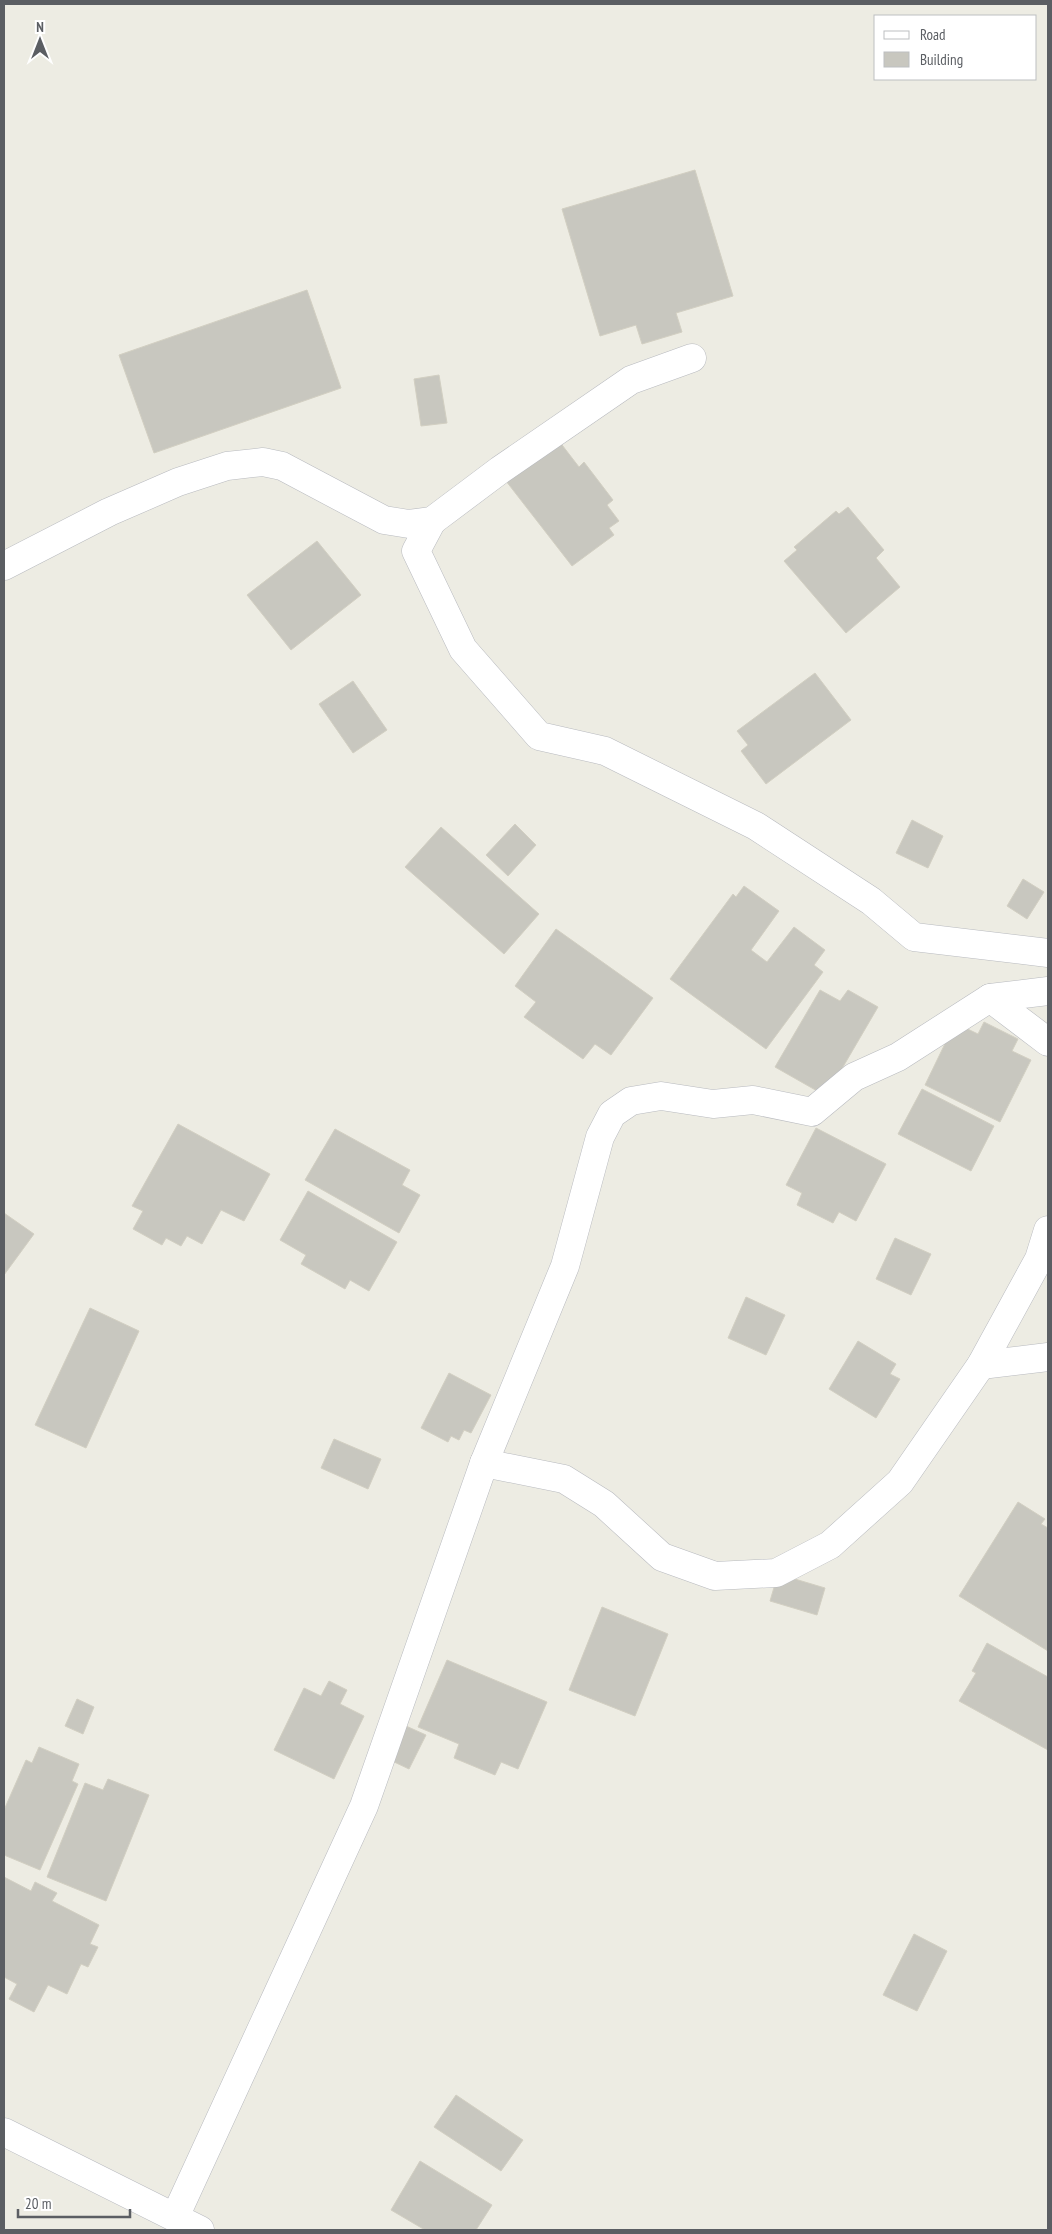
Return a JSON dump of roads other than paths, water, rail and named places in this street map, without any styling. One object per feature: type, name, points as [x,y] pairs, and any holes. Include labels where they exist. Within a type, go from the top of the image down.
[{"type":"street","points":[[692,358],[631,380],[500,470],[432,521],[416,551],[463,649],[539,736],[605,751],[756,826],[871,901],[914,937],[1048,954]]},
{"type":"street","points":[[4,566],[109,512],[178,482],[227,466],[263,462],[282,466],[384,520],[409,524],[432,521]]},
{"type":"street","points":[[175,2217],[364,1806],[484,1463],[565,1266],[600,1138],[612,1114],[631,1101],[661,1096],[713,1104],[753,1100],[812,1112],[854,1077],[898,1057],[990,998],[1048,992]]},
{"type":"street","points":[[990,998],[1048,1042]]},
{"type":"street","points":[[484,1463],[564,1479],[604,1504],[662,1557],[715,1576],[776,1573],[830,1545],[900,1482],[981,1365],[1044,1267],[1048,1230]]},
{"type":"street","points":[[981,1365],[1048,1357]]},
{"type":"street","points":[[4,2132],[200,2230]]}]
